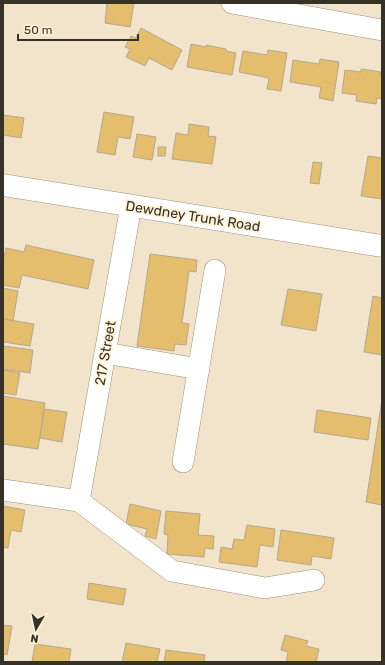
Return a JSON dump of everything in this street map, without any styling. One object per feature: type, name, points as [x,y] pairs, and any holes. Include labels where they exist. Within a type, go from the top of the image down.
[{"type":"main road","name":"Dewdney Trunk Road","points":[[3,185],[382,246]]},
{"type":"street","points":[[232,3],[382,30]]},
{"type":"street","name":"217 Street","points":[[79,501],[131,206]]},
{"type":"street","points":[[184,462],[215,270]]},
{"type":"street","points":[[105,353],[199,369]]},
{"type":"street","points":[[3,490],[79,501],[172,571],[265,588],[314,580]]},
{"type":"building","points":[[107,3],[134,3],[130,27],[105,23]]},
{"type":"building","points":[[141,28],[182,50],[172,70],[149,58],[145,66],[126,57],[130,49],[125,47],[131,36],[136,38]]},
{"type":"building","points":[[191,44],[226,49],[226,51],[236,53],[232,75],[187,67]]},
{"type":"building","points":[[268,50],[287,53],[281,91],[267,89],[269,78],[239,72],[243,51],[267,55]]},
{"type":"building","points":[[320,59],[339,62],[333,101],[319,98],[321,87],[290,82],[293,60],[319,64]]},
{"type":"building","points":[[361,69],[381,72],[382,99],[377,98],[376,104],[356,101],[357,95],[342,93],[345,70],[361,72]]},
{"type":"building","points":[[104,112],[134,117],[130,139],[118,137],[115,155],[97,152]]},
{"type":"building","points":[[3,115],[24,118],[21,138],[3,135]]},
{"type":"building","points":[[189,124],[209,127],[208,136],[216,137],[212,164],[172,159],[176,133],[188,135]]},
{"type":"building","points":[[137,134],[156,137],[152,160],[133,157]]},
{"type":"building","points":[[158,147],[166,147],[165,156],[158,156]]},
{"type":"building","points":[[368,156],[382,158],[382,199],[361,196]]},
{"type":"building","points":[[313,162],[322,163],[319,184],[310,183]]},
{"type":"building","points":[[26,245],[94,260],[88,289],[22,275],[19,288],[3,285],[3,262],[6,248],[24,252]]},
{"type":"building","points":[[150,254],[197,260],[196,272],[189,271],[182,323],[189,324],[186,345],[175,344],[174,351],[137,346]]},
{"type":"building","points":[[3,288],[18,291],[13,321],[3,319]]},
{"type":"building","points":[[288,289],[322,294],[316,331],[281,325]]},
{"type":"building","points":[[373,296],[382,298],[382,355],[364,352]]},
{"type":"building","points":[[3,319],[34,324],[30,346],[3,342]]},
{"type":"building","points":[[3,346],[33,350],[30,373],[3,369]]},
{"type":"building","points":[[3,370],[20,373],[16,395],[3,393]]},
{"type":"building","points":[[3,396],[45,403],[38,449],[3,444]]},
{"type":"building","points":[[382,400],[382,505],[366,502]]},
{"type":"building","points":[[44,409],[67,412],[62,442],[40,438]]},
{"type":"building","points":[[317,410],[371,418],[368,440],[314,432]]},
{"type":"building","points":[[130,504],[161,511],[156,539],[145,536],[147,529],[126,524]]},
{"type":"building","points":[[3,506],[25,510],[21,532],[11,530],[8,548],[3,547]]},
{"type":"building","points":[[166,511],[200,514],[198,535],[214,536],[213,549],[205,548],[204,557],[167,554],[168,535],[164,534]]},
{"type":"building","points":[[247,525],[275,529],[273,547],[260,545],[257,567],[219,562],[221,547],[232,549],[234,539],[244,540]]},
{"type":"building","points":[[281,530],[334,538],[331,559],[312,556],[311,565],[277,560]]},
{"type":"building","points":[[89,583],[126,589],[123,605],[87,599]]},
{"type":"building","points":[[3,625],[12,626],[7,655],[3,654]]},
{"type":"building","points":[[285,635],[308,641],[306,646],[319,649],[316,662],[286,662],[288,652],[281,650]]},
{"type":"building","points":[[126,643],[160,649],[157,662],[122,662]]},
{"type":"building","points":[[35,644],[71,649],[69,662],[32,662]]},
{"type":"building","points":[[166,650],[205,655],[204,662],[164,662]]}]
